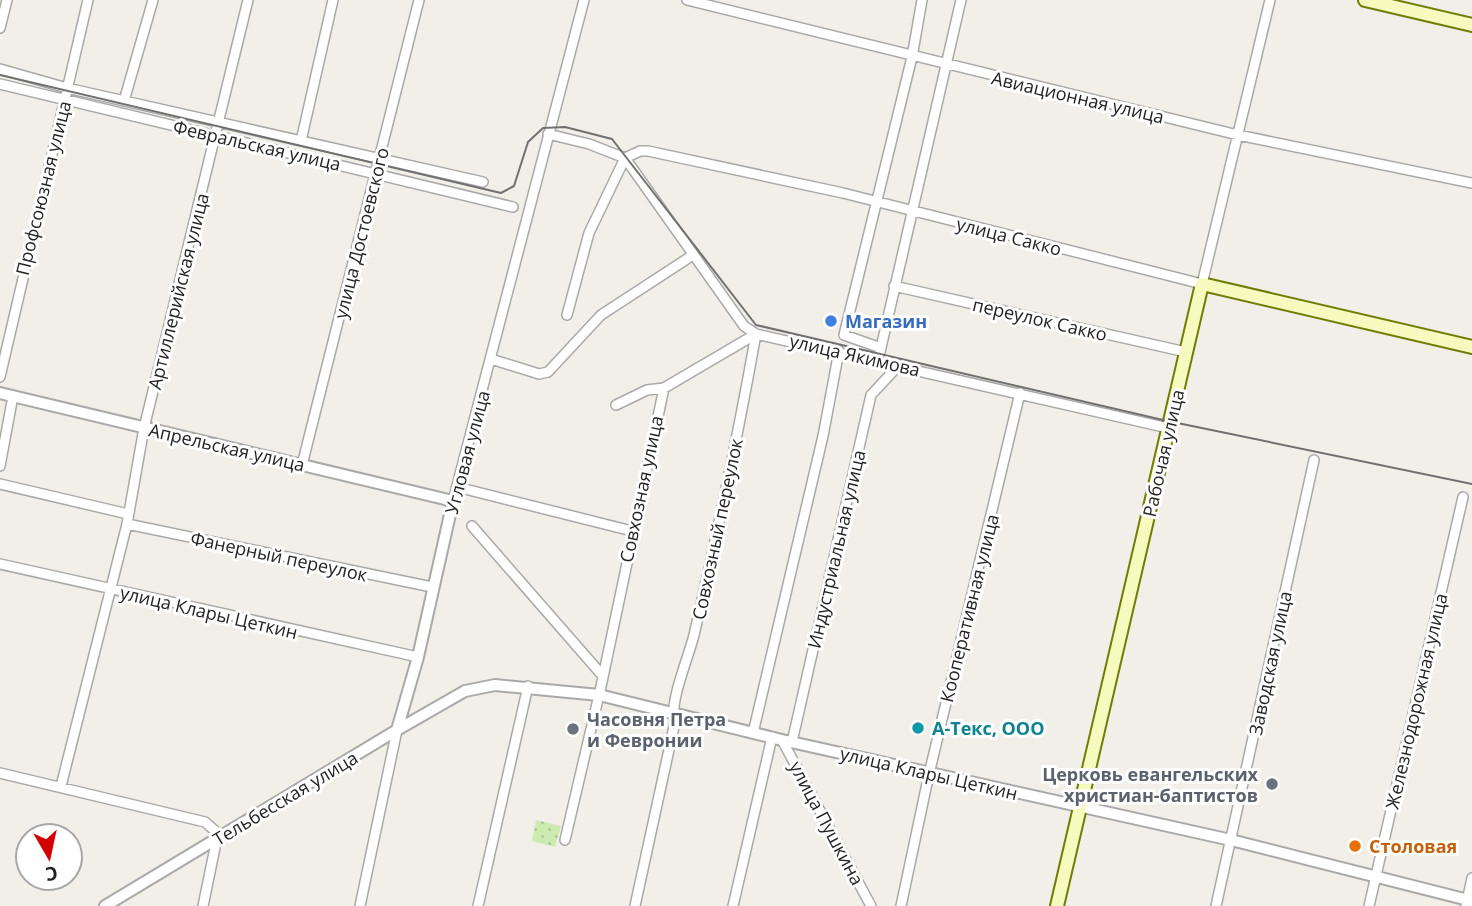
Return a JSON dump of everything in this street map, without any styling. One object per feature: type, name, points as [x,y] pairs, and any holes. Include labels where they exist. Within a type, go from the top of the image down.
[{"type":"main road","points":[[1364,0],[1472,25]]},
{"type":"main road","name":"улица Сакко","points":[[1202,284],[1472,348]]},
{"type":"main road","name":"Рабочая улица","points":[[1058,906],[1202,284]]},
{"type":"street","points":[[0,28],[7,0]]},
{"type":"street","name":"Профсоюзная улица","points":[[0,377],[88,0]]},
{"type":"street","points":[[124,101],[153,0]]},
{"type":"street","name":"Артиллерийская улица","points":[[61,786],[127,524],[144,428],[248,0]]},
{"type":"street","points":[[301,141],[333,0]]},
{"type":"street","name":"улица Достоевского","points":[[302,465],[419,0]]},
{"type":"street","name":"Угловая улица","points":[[360,906],[397,730],[418,657],[453,501],[584,0]]},
{"type":"street","name":"Авиационная улица","points":[[687,0],[1238,135],[1472,183]]},
{"type":"street","points":[[881,348],[844,335],[912,57],[922,0]]},
{"type":"street","points":[[878,360],[948,66],[961,0]]},
{"type":"street","name":"Рабочая улица","points":[[1202,284],[1270,0]]},
{"type":"street","points":[[0,69],[67,88],[219,124],[483,182]]},
{"type":"street","name":"Февральская улица","points":[[0,84],[513,206]]},
{"type":"street","name":"улица Сакко","points":[[548,134],[589,144],[625,158],[640,151],[648,151],[876,202],[1202,284]]},
{"type":"street","points":[[567,315],[589,233],[625,158],[744,326],[756,334],[664,388],[647,390],[616,405]]},
{"type":"street","points":[[491,359],[539,374],[548,372],[601,315],[694,255]]},
{"type":"street","name":"переулок Сакко","points":[[894,286],[1186,352]]},
{"type":"street","name":"улица Якимова","points":[[756,334],[1168,428]]},
{"type":"street","name":"Совхозный переулок","points":[[635,906],[673,718],[723,513],[756,334]]},
{"type":"street","points":[[753,733],[839,351]]},
{"type":"street","name":"Индустриальная улица","points":[[733,906],[782,740],[871,395],[899,365]]},
{"type":"street","name":"Совхозная улица","points":[[565,840],[599,696],[664,388]]},
{"type":"street","name":"Апрельская улица","points":[[0,393],[453,501]]},
{"type":"street","name":"Кооперативная улица","points":[[901,906],[929,774],[1020,393]]},
{"type":"street","points":[[0,467],[13,396]]},
{"type":"street","name":"Заводская улица","points":[[1216,906],[1314,460]]},
{"type":"street","points":[[0,484],[128,514]]},
{"type":"street","points":[[457,487],[632,531]]},
{"type":"street","name":"Железнодорожная улица","points":[[1369,906],[1463,497]]},
{"type":"street","name":"Фанерный переулок","points":[[127,524],[432,587]]},
{"type":"street","points":[[472,526],[603,674]]},
{"type":"street","name":"улица Клары Цеткин","points":[[0,564],[418,657]]},
{"type":"street","name":"улица Клары Цеткин","points":[[466,691],[495,685],[528,686],[599,696],[673,718],[753,733],[1231,840],[1468,902]]},
{"type":"street","points":[[478,906],[528,686]]},
{"type":"street","name":"Тельбесская улица","points":[[105,906],[466,691]]},
{"type":"street","name":"улица Пушкина","points":[[782,740],[872,906]]},
{"type":"street","points":[[0,773],[205,822],[219,837],[203,906]]},
{"type":"street","points":[[1468,902],[1472,878]]},
{"type":"green space","points":[[536,820],[561,826],[555,847],[532,841]]},
{"type":"tram line","points":[[0,75],[501,193],[514,186],[528,142],[543,128],[565,127],[612,139],[756,325],[1163,420],[1472,484]]},
{"type":"place","name":"Магазин","points":[[831,321]]},
{"type":"place","name":"А-Текс, ООО","points":[[918,728]]},
{"type":"place","name":"Часовня Петра и Февронии","points":[[573,729]]},
{"type":"place","name":"Церковь евангельских христиан-баптистов","points":[[1272,784]]},
{"type":"place","name":"Столовая","points":[[1355,846]]}]
